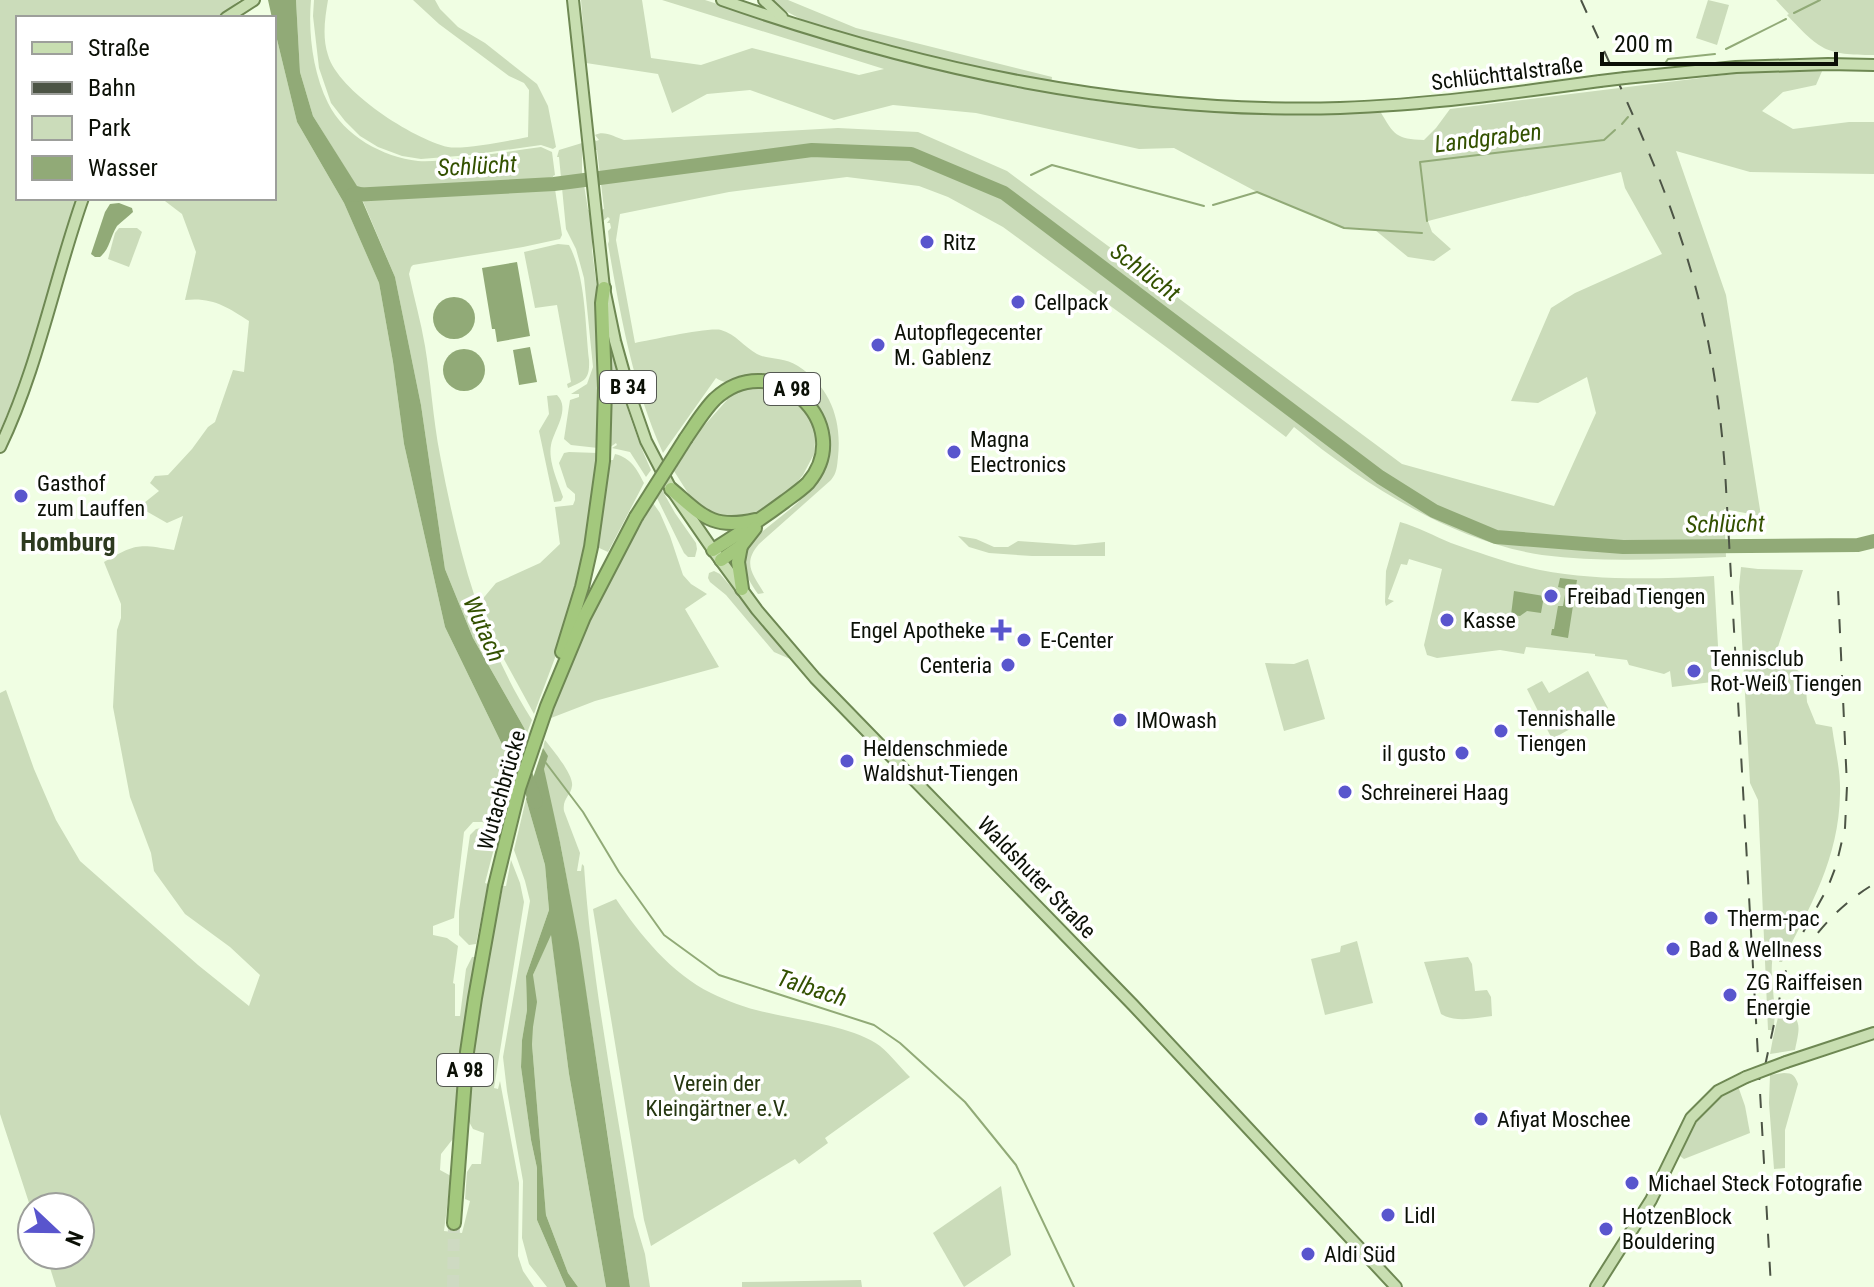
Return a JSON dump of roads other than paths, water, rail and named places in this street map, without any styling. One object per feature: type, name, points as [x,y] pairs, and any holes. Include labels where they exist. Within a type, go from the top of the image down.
[{"type":"highway","points":[[554,690],[591,547],[603,461],[604,288]]},
{"type":"highway","name":"A 98","points":[[554,690],[584,617],[636,517],[686,438],[716,398],[748,382],[777,383],[789,387],[810,406],[821,433],[817,468],[808,482],[762,519]]},
{"type":"highway","points":[[669,485],[704,516],[716,522],[733,524],[762,519]]},
{"type":"highway","points":[[742,589],[738,562],[741,546],[762,519]]},
{"type":"highway","points":[[717,555],[762,519]]},
{"type":"highway","points":[[717,555],[741,546]]},
{"type":"highway","name":"Wutachbrücke","points":[[454,1223],[467,1052],[482,951],[519,788],[554,690]]},
{"type":"main road","points":[[229,16],[254,0]]},
{"type":"main road","name":"B 34","points":[[573,0],[604,288],[631,398],[646,441],[669,485]]},
{"type":"main road","points":[[727,1],[744,0]]},
{"type":"main road","points":[[764,0],[786,21]]},
{"type":"main road","name":"Schlüchttalstraße","points":[[727,1],[786,21],[961,70],[1050,88],[1183,105],[1267,109],[1443,102],[1736,67],[1874,65]]},
{"type":"main road","points":[[0,447],[24,391],[82,200]]},
{"type":"main road","name":"Waldshuter Straße","points":[[669,485],[771,628],[822,685],[1133,1005],[1396,1287]]},
{"type":"main road","points":[[1596,1287],[1651,1200],[1691,1118],[1718,1091],[1786,1062],[1874,1033]]},
{"type":"water","points":[[268,0],[296,0],[300,72],[313,116],[357,186],[368,189],[370,198],[362,200],[395,277],[421,405],[445,569],[473,638],[527,733],[515,771],[445,627],[404,444],[379,283],[344,203],[297,122],[276,35],[276,16],[272,16]]},
{"type":"water","points":[[119,203],[132,208],[133,212],[117,226],[103,254],[95,257],[91,254],[105,212],[110,204]]},
{"type":"water","points":[[517,262],[530,336],[497,342],[482,268]]},
{"type":"water","points":[[454,297],[469,303],[475,318],[469,333],[454,339],[439,333],[433,318],[439,303]]},
{"type":"water","points":[[530,347],[537,382],[519,385],[513,350]]},
{"type":"water","points":[[464,349],[479,355],[485,370],[479,385],[464,391],[449,385],[443,370],[449,355]]},
{"type":"water","points":[[1560,578],[1577,580],[1568,638],[1551,635],[1558,606],[1563,606],[1566,589],[1558,587]]},
{"type":"water","points":[[1514,591],[1544,596],[1541,613],[1527,611],[1520,616],[1511,615]]},
{"type":"water","points":[[543,748],[548,756],[544,769],[579,943],[630,1287],[606,1287],[569,1074],[551,935],[533,975],[537,1002],[532,1044],[546,1215],[568,1273],[578,1287],[566,1287],[537,1220],[537,1168],[521,1067],[527,1010],[526,976],[549,910],[545,865],[526,799]]},
{"type":"waterway","name":"Landgraben","points":[[1794,13],[1820,0]]},
{"type":"waterway","name":"Landgraben","points":[[1726,49],[1786,19]]},
{"type":"waterway","name":"Landgraben","points":[[1664,65],[1668,59],[1715,54]]},
{"type":"waterway","name":"Landgraben","points":[[1622,124],[1628,117]]},
{"type":"waterway","name":"Landgraben","points":[[1427,221],[1420,162],[1604,140],[1615,130]]},
{"type":"waterway","name":"Schlücht","points":[[352,195],[554,184],[812,150],[911,154],[1004,193],[1380,477],[1434,511],[1496,537],[1623,547],[1858,545],[1874,541]]},
{"type":"waterway","name":"Landgraben","points":[[1031,175],[1052,165],[1204,206]]},
{"type":"waterway","name":"Landgraben","points":[[1213,205],[1257,192],[1344,228],[1422,233]]},
{"type":"waterway","name":"Wutach","points":[[512,739],[536,802]]},
{"type":"waterway","name":"Talbach","points":[[546,763],[583,812],[619,872],[664,935],[719,975],[874,1025],[900,1043],[965,1102],[1016,1165],[1074,1287]]},
{"type":"tunnel","points":[[453,1287],[454,1223]]},
{"type":"railway","points":[[1581,0],[1641,134],[1680,236],[1704,320],[1717,395],[1725,470],[1771,1287]]},
{"type":"railway","points":[[1765,1066],[1785,973],[1828,887],[1845,828],[1847,786],[1838,589]]},
{"type":"railway","points":[[1802,956],[1834,916],[1874,884]]},
{"type":"place","name":"Ritz","points":[[927,242]]},
{"type":"place","name":"Cellpack","points":[[1018,302]]},
{"type":"place","name":"Autopflegecenter M. Gablenz","points":[[878,345]]},
{"type":"place","name":"Magna Electronics","points":[[954,452]]},
{"type":"place","name":"Gasthof zum Lauffen","points":[[21,496]]},
{"type":"place","name":"Freibad Tiengen","points":[[1551,596]]},
{"type":"place","name":"Kasse","points":[[1447,620]]},
{"type":"place","name":"Engel Apotheke","points":[[1001,630]]},
{"type":"place","name":"E-Center","points":[[1024,640]]},
{"type":"place","name":"Centeria","points":[[1008,665]]},
{"type":"place","name":"Tennisclub Rot-Weiß Tiengen","points":[[1694,671]]},
{"type":"place","name":"IMOwash","points":[[1120,720]]},
{"type":"place","name":"Tennishalle Tiengen","points":[[1501,731]]},
{"type":"place","name":"il gusto","points":[[1462,753]]},
{"type":"place","name":"Heldenschmiede Waldshut-Tiengen","points":[[847,761]]},
{"type":"place","name":"Schreinerei Haag","points":[[1345,792]]},
{"type":"place","name":"Therm-pac","points":[[1711,918]]},
{"type":"place","name":"Bad & Wellness","points":[[1673,949]]},
{"type":"place","name":"ZG Raiffeisen Energie","points":[[1730,995]]},
{"type":"place","name":"Afiyat Moschee","points":[[1481,1119]]},
{"type":"place","name":"Michael Steck Fotografie","points":[[1632,1183]]},
{"type":"place","name":"Lidl","points":[[1388,1215]]},
{"type":"place","name":"HotzenBlock Bouldering","points":[[1606,1229]]},
{"type":"place","name":"Aldi Süd","points":[[1308,1254]]},
{"type":"district","name":"Homburg","points":[[68,542]]},
{"type":"park label","name":"Verein der Kleingärtner e.V.","points":[[717,1096]]}]
